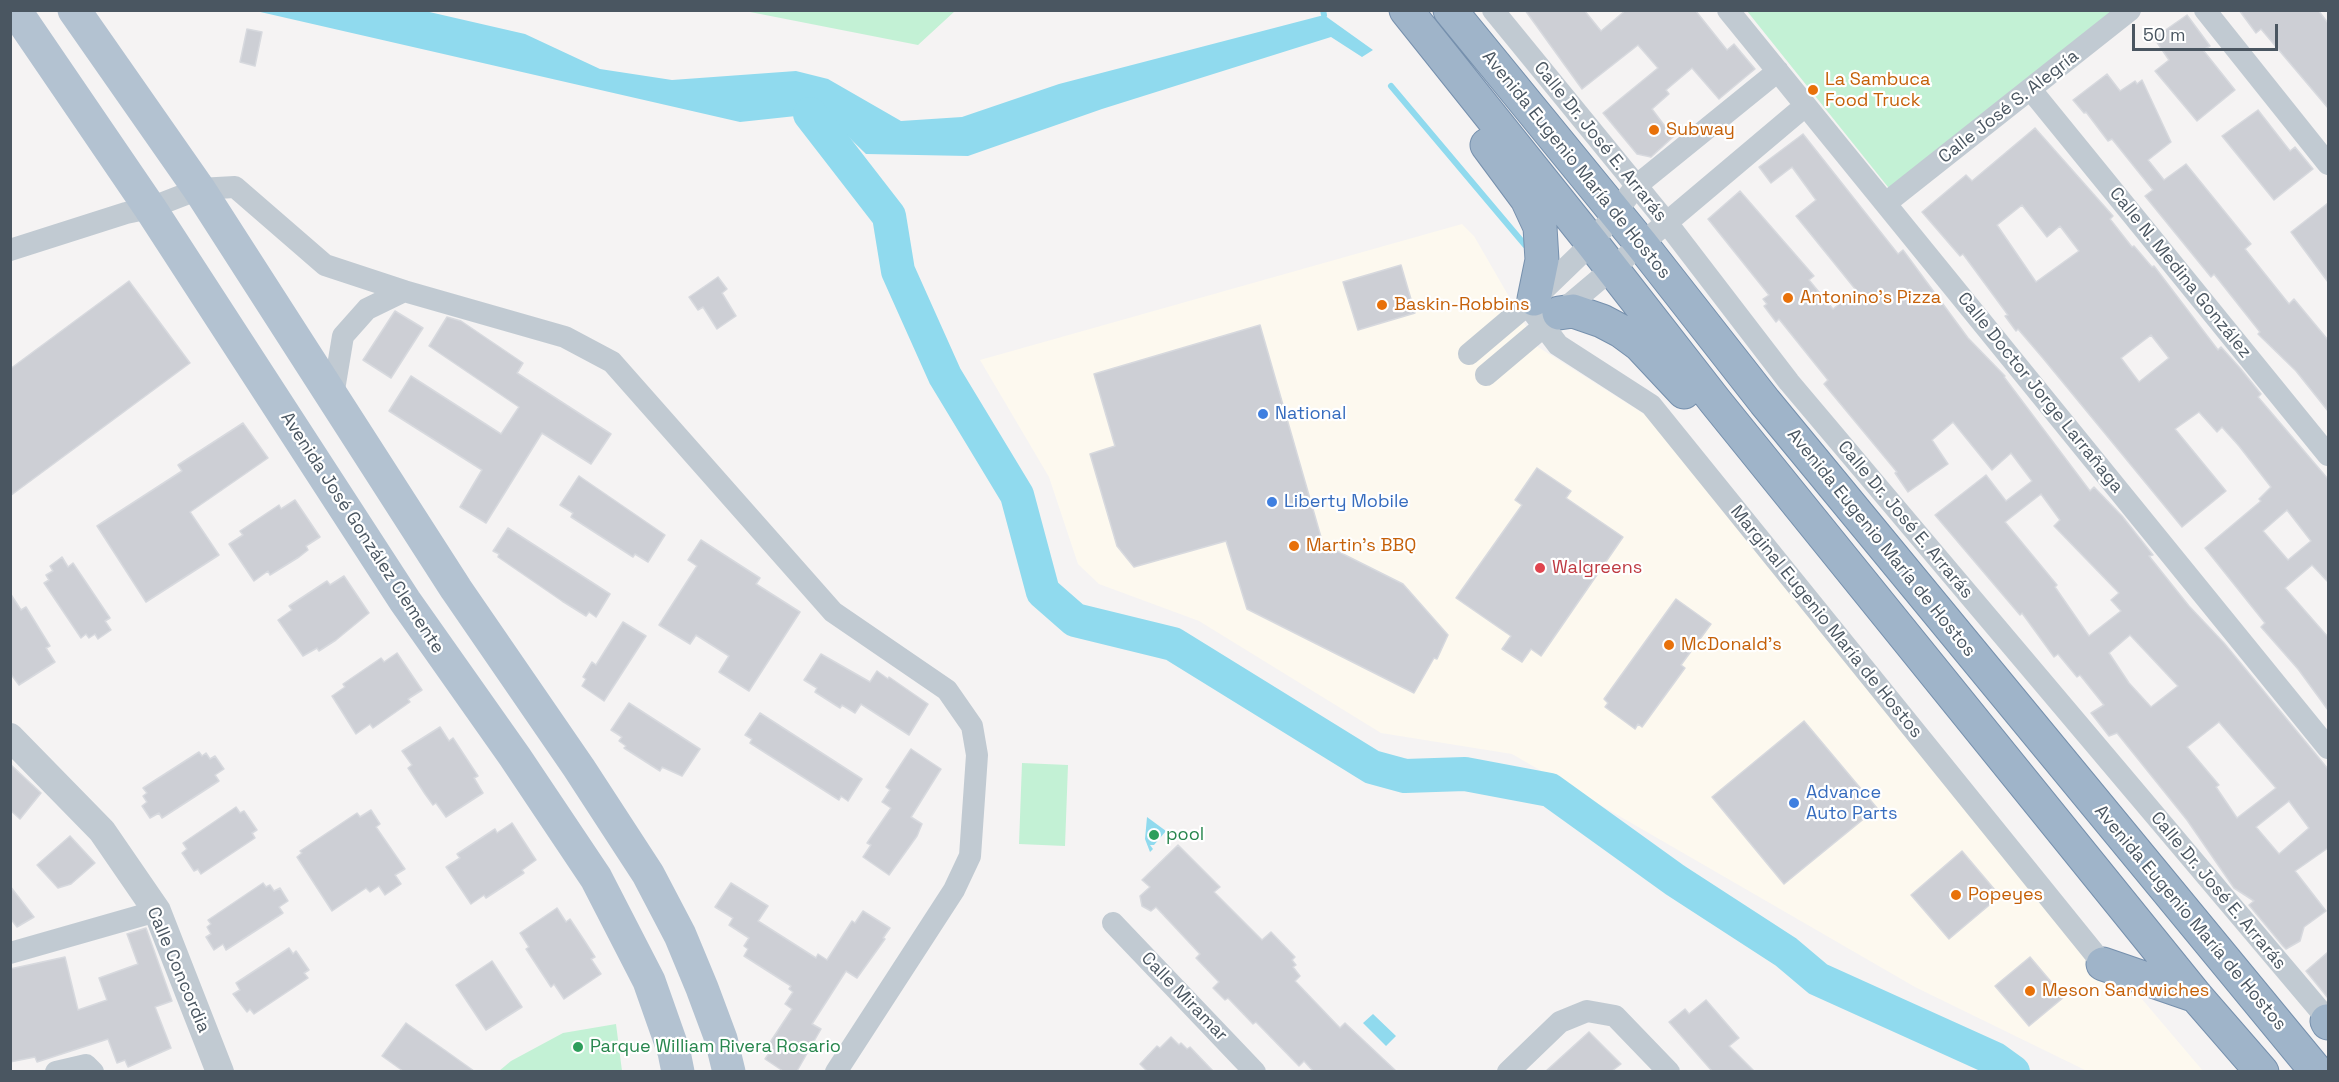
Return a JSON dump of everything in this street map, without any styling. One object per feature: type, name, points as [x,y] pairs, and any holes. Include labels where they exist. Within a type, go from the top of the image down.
[{"type":"highway","name":"Avenida Eugenio María de Hostos","points":[[1406,10],[1613,269],[1715,401],[2196,996],[2262,1071]]},
{"type":"highway","name":"Avenida Eugenio María de Hostos","points":[[1450,10],[1642,245],[1765,402],[2317,1071]]},
{"type":"highway","points":[[1463,81],[1465,115],[1527,199],[1540,226],[1541,310],[1573,311],[1602,321],[1640,345],[1684,392],[1695,400],[1715,401]]},
{"type":"highway","points":[[2103,964],[2196,996]]},
{"type":"main road","name":"Avenida José González Clemente","points":[[15,10],[150,208],[405,602],[515,757],[596,878],[649,981],[674,1052],[678,1071]]},
{"type":"main road","points":[[74,10],[199,189],[456,589],[579,768],[648,874],[680,935],[702,988],[721,1039],[729,1071]]},
{"type":"street","name":"Calle Dr. José E. Arrarás","points":[[1493,10],[1667,224],[1788,382],[2328,1021]]},
{"type":"street","name":"Calle Doctor Jorge Larrañaga","points":[[1728,10],[2328,748]]},
{"type":"street","name":"Calle José S. Alegría","points":[[1886,203],[2130,10]]},
{"type":"street","points":[[2205,10],[2328,164]]},
{"type":"street","points":[[1486,375],[1541,310],[1636,186],[1778,71]]},
{"type":"street","name":"Calle N. Medina González","points":[[2031,90],[2328,455]]},
{"type":"street","points":[[1469,354],[1613,269],[1805,106]]},
{"type":"street","points":[[10,250],[126,213],[150,208],[199,189],[234,187],[325,265],[404,291],[565,337],[612,362],[833,612],[947,690],[972,726],[977,755],[970,856],[954,890],[836,1071]]},
{"type":"street","points":[[333,396],[343,336],[367,309],[404,291]]},
{"type":"street","name":"Marginal Eugenio María de Hostos","points":[[1541,310],[1558,345],[1651,405],[2103,964]]},
{"type":"street","name":"Calle Concordia","points":[[10,737],[102,831],[157,911],[220,1071]]},
{"type":"street","points":[[10,953],[157,911]]},
{"type":"street","name":"Calle Miramar","points":[[1113,923],[1255,1071]]},
{"type":"street","points":[[1508,1071],[1560,1022],[1587,1011],[1616,1016],[1669,1071]]},
{"type":"street","points":[[56,1071],[86,1065],[93,1071]]},
{"type":"shaded area","points":[[1462,224],[1474,236],[1538,347],[1647,416],[2203,1071],[2087,1071],[1915,987],[1512,754],[1381,733],[1199,621],[1099,584],[1078,564],[1049,477],[980,360]]},
{"type":"green space","points":[[745,11],[955,11],[918,45]]},
{"type":"green space","points":[[1747,11],[2117,11],[1892,192]]},
{"type":"green space","points":[[1022,763],[1068,765],[1065,846],[1019,844]]},
{"type":"green space","name":"Parque William Rivera Rosario","points":[[616,1024],[622,1071],[499,1071],[511,1061],[563,1033]]},
{"type":"water","points":[[256,11],[425,11],[525,34],[600,69],[672,80],[796,71],[828,79],[901,121],[962,117],[1059,84],[1324,15],[1373,50],[1362,57],[1331,37],[1102,109],[968,156],[866,154],[824,113],[740,122]]},
{"type":"water","name":"pool","points":[[1147,817],[1166,831],[1154,845],[1150,845],[1153,849],[1150,852],[1145,839]]},
{"type":"water","points":[[1373,1014],[1396,1036],[1386,1046],[1363,1023]]},
{"type":"building","points":[[1525,10],[1584,10],[1601,31],[1626,10],[1695,10],[1727,50],[1734,44],[1755,69],[1719,99],[1692,68],[1666,90],[1669,94],[1652,109],[1673,137],[1651,157],[1637,154],[1603,113],[1658,68],[1638,45],[1582,89]]},
{"type":"building","points":[[2239,10],[2318,10],[2328,23],[2328,108],[2261,29],[2256,33]]},
{"type":"building","points":[[2187,15],[2210,46],[2203,50],[2235,90],[2197,121],[2155,71],[2169,60],[2154,38]]},
{"type":"building","points":[[247,29],[262,32],[255,66],[240,62]]},
{"type":"building","points":[[2107,74],[2120,91],[2135,81],[2137,84],[2142,80],[2171,142],[2148,160],[2164,180],[2186,164],[2251,244],[2245,249],[2289,304],[2294,299],[2328,340],[2328,411],[2296,371],[2258,334],[2260,332],[2214,274],[2211,277],[2145,196],[2153,190],[2112,139],[2108,141],[2086,112],[2084,113],[2073,100]]},
{"type":"building","points":[[2258,110],[2290,151],[2295,147],[2313,169],[2274,200],[2222,136]]},
{"type":"building","points":[[2035,128],[2113,216],[2110,219],[2132,247],[2134,246],[2152,267],[2154,266],[2218,350],[2221,347],[2240,368],[2261,394],[2258,397],[2328,479],[2328,582],[2312,565],[2285,588],[2328,637],[2328,710],[2298,669],[2261,627],[2265,623],[2205,548],[2261,501],[2259,499],[2271,487],[2222,427],[2217,432],[2199,412],[2175,429],[2226,491],[2182,527],[2042,357],[2018,329],[2016,331],[2005,316],[2008,315],[1963,254],[1960,256],[1922,212],[1966,175],[1972,181]],"holes":[[[2022,205],[2047,237],[2060,226],[2079,251],[2036,282],[1997,225]],[[2151,335],[2169,358],[2139,382],[2121,358]],[[2287,510],[2311,541],[2288,560],[2263,531]]]},
{"type":"building","points":[[1803,134],[1898,254],[1903,250],[1968,338],[2005,376],[2090,491],[2094,487],[2122,516],[2153,555],[2149,556],[2189,606],[2224,643],[2328,769],[2328,848],[2295,871],[2326,911],[2304,927],[2300,941],[2286,949],[2283,946],[2249,905],[2254,901],[2234,888],[2187,820],[2117,733],[2109,736],[2091,713],[2104,705],[2080,675],[2077,677],[2058,654],[2054,657],[2022,613],[2020,615],[1935,515],[1986,475],[2006,501],[2032,481],[2011,453],[1992,470],[1953,422],[1932,440],[1948,464],[1908,492],[1895,473],[1897,472],[1824,384],[1828,380],[1779,319],[1776,322],[1764,306],[1767,304],[1763,299],[1769,295],[1708,219],[1740,191],[1814,276],[1809,280],[1833,309],[1856,290],[1796,216],[1816,200],[1792,167],[1771,183],[1759,167]],"holes":[[[2041,494],[2060,520],[2054,526],[2119,593],[2111,600],[2121,611],[2089,636],[2055,587],[2057,585],[2005,522]],[[2130,635],[2178,686],[2151,707],[2129,683],[2109,653]],[[2219,722],[2276,788],[2237,818],[2216,787],[2219,785],[2187,747]],[[2289,801],[2309,828],[2279,854],[2256,827]]]},
{"type":"building","points":[[2328,203],[2328,282],[2291,232]]},
{"type":"building","name":"Baskin-Robbins","points":[[1401,265],[1415,313],[1358,330],[1343,282]]},
{"type":"building","points":[[718,277],[727,289],[722,293],[736,316],[717,329],[703,307],[698,310],[689,297]]},
{"type":"building","points":[[129,281],[190,363],[10,496],[10,369]]},
{"type":"building","points":[[395,311],[423,328],[391,378],[363,360]]},
{"type":"building","points":[[447,317],[461,321],[523,363],[517,373],[611,434],[591,464],[542,433],[486,523],[460,507],[482,470],[389,411],[411,376],[501,434],[519,407],[429,346]]},
{"type":"building","points":[[1260,325],[1323,544],[1403,584],[1448,635],[1437,659],[1434,658],[1414,693],[1247,609],[1226,541],[1134,567],[1117,546],[1090,454],[1115,446],[1094,374]]},
{"type":"building","points":[[243,423],[268,458],[190,512],[219,555],[146,602],[97,526],[182,471],[178,465]]},
{"type":"building","name":"Walgreens","points":[[1537,468],[1571,491],[1566,498],[1623,537],[1541,656],[1531,649],[1522,662],[1502,649],[1511,636],[1456,598],[1522,505],[1515,500]]},
{"type":"building","points":[[579,476],[665,535],[648,562],[635,554],[633,557],[571,517],[573,513],[560,505]]},
{"type":"building","points":[[295,500],[320,537],[306,546],[308,550],[299,557],[270,575],[268,571],[254,581],[229,544],[243,535],[240,531],[279,505],[281,509]]},
{"type":"building","points":[[508,528],[610,594],[596,617],[589,612],[586,616],[498,557],[499,554],[493,551]]},
{"type":"building","points":[[701,540],[760,578],[756,584],[800,612],[749,691],[719,672],[729,656],[696,635],[690,644],[659,625],[697,566],[688,560]]},
{"type":"building","points":[[62,557],[68,567],[73,563],[110,618],[105,621],[111,630],[98,639],[95,634],[89,638],[86,634],[81,638],[44,583],[49,580],[46,575],[53,571],[50,566]]},
{"type":"building","points":[[344,576],[369,613],[336,640],[319,651],[317,648],[303,656],[278,620],[292,610],[289,606],[327,581],[330,585]]},
{"type":"building","points":[[10,593],[21,610],[26,607],[50,646],[46,648],[55,662],[19,685],[10,673]]},
{"type":"building","name":"McDonald's","points":[[1676,599],[1711,624],[1681,665],[1685,668],[1642,727],[1638,724],[1635,729],[1605,707],[1608,703],[1604,699]]},
{"type":"building","points":[[623,622],[646,636],[604,701],[582,686],[586,679],[583,677],[592,662],[596,665]]},
{"type":"building","points":[[397,653],[422,690],[408,699],[410,702],[373,728],[370,724],[356,734],[332,696],[345,687],[343,684],[381,658],[384,662]]},
{"type":"building","points":[[821,654],[870,682],[877,671],[928,704],[909,735],[861,704],[855,713],[842,705],[840,708],[815,692],[817,688],[804,680]]},
{"type":"building","points":[[629,703],[700,749],[682,776],[662,767],[660,771],[624,748],[626,746],[619,741],[622,737],[611,730]]},
{"type":"building","points":[[760,713],[862,779],[848,801],[841,796],[839,800],[750,743],[752,739],[745,735]]},
{"type":"building","name":"Advance Auto Parts","points":[[1804,721],[1877,808],[1784,884],[1712,797]]},
{"type":"building","points":[[440,727],[449,741],[453,738],[478,776],[474,778],[483,793],[446,817],[436,803],[433,805],[425,794],[408,768],[412,765],[402,751]]},
{"type":"building","points":[[911,749],[941,769],[911,817],[922,824],[917,836],[889,875],[863,857],[871,845],[867,843],[891,808],[882,802],[890,790],[886,787]]},
{"type":"building","points":[[199,752],[202,756],[206,753],[210,759],[215,756],[224,769],[215,775],[219,781],[162,818],[159,813],[150,818],[142,806],[147,802],[143,796],[147,793],[143,788]]},
{"type":"building","points":[[10,764],[41,793],[20,819],[10,810]]},
{"type":"building","points":[[236,807],[240,813],[244,811],[257,830],[252,833],[255,838],[201,874],[198,869],[194,871],[182,853],[187,849],[183,843]]},
{"type":"building","points":[[371,810],[380,824],[376,827],[405,869],[395,875],[401,884],[385,895],[379,886],[370,892],[366,888],[332,911],[297,857],[302,853],[300,851],[357,813],[360,817]]},
{"type":"building","points":[[512,823],[536,860],[522,870],[524,873],[486,898],[484,895],[471,904],[446,867],[460,858],[457,854],[495,829],[497,833]]},
{"type":"building","points":[[70,836],[95,863],[71,884],[58,888],[37,865]]},
{"type":"building","points":[[1178,845],[1220,887],[1214,892],[1262,940],[1271,932],[1295,957],[1292,960],[1296,965],[1293,967],[1300,976],[1295,981],[1340,1028],[1345,1023],[1396,1071],[1313,1071],[1304,1061],[1299,1066],[1256,1022],[1253,1024],[1228,998],[1225,1000],[1213,988],[1219,982],[1196,958],[1200,954],[1156,907],[1151,911],[1142,906],[1140,896],[1150,887],[1142,880]]},
{"type":"building","name":"Popeyes","points":[[1962,851],[2000,896],[1949,939],[1911,895]]},
{"type":"building","points":[[263,883],[266,887],[270,885],[274,891],[280,888],[288,901],[279,907],[283,913],[226,950],[223,944],[214,950],[206,937],[211,934],[207,927],[211,924],[208,920]]},
{"type":"building","points":[[731,883],[768,906],[758,921],[816,958],[818,954],[827,960],[852,921],[855,923],[863,911],[890,928],[883,938],[885,939],[857,978],[846,971],[812,1024],[821,1029],[797,1071],[783,1071],[765,1059],[773,1047],[769,1044],[792,1009],[785,1004],[793,992],[789,989],[791,986],[744,956],[748,949],[744,946],[749,938],[729,925],[733,918],[715,907]]},
{"type":"building","points":[[10,886],[34,917],[17,927],[10,918]]},
{"type":"building","points":[[557,908],[566,922],[570,919],[595,957],[591,959],[601,974],[564,999],[554,984],[551,987],[526,949],[529,947],[520,933]]},
{"type":"building","points":[[146,928],[172,1001],[155,1007],[171,1048],[128,1067],[125,1060],[117,1063],[108,1039],[37,1062],[35,1057],[10,1062],[10,969],[65,957],[78,1010],[107,1000],[99,978],[138,964],[127,934]]},
{"type":"building","points":[[289,948],[293,954],[296,951],[309,970],[304,973],[308,978],[254,1014],[250,1009],[247,1012],[233,994],[240,990],[236,983]]},
{"type":"building","points":[[2328,952],[2328,998],[2306,971]]},
{"type":"building","name":"Meson Sandwiches","points":[[2030,957],[2064,997],[2029,1026],[1995,986]]},
{"type":"building","points":[[492,961],[522,1007],[486,1030],[456,985]]},
{"type":"building","points":[[1706,1000],[1739,1038],[1729,1046],[1754,1071],[1712,1071],[1669,1022],[1685,1009],[1689,1014]]},
{"type":"building","points":[[406,1023],[474,1071],[403,1071],[382,1056]]},
{"type":"building","points":[[1589,1032],[1621,1064],[1612,1071],[1546,1071]]},
{"type":"building","points":[[1171,1037],[1179,1045],[1181,1043],[1187,1049],[1190,1047],[1213,1071],[1147,1071],[1140,1064],[1157,1046],[1160,1048]]},
{"type":"waterway","points":[[1323,10],[1324,15]]},
{"type":"waterway","points":[[1391,86],[1525,245]]},
{"type":"waterway","points":[[810,114],[889,216],[898,271],[945,376],[1017,495],[1043,592],[1075,620],[1173,644],[1372,767],[1405,776],[1465,774],[1550,790],[1675,880],[1786,952],[1818,979],[1995,1059],[2013,1072]]},
{"type":"place","name":"La Sambuca Food Truck","points":[[1813,90]]},
{"type":"place","name":"Subway","points":[[1654,130]]},
{"type":"place","name":"Antonino's Pizza","points":[[1788,298]]},
{"type":"place","name":"Baskin-Robbins","points":[[1382,305]]},
{"type":"place","name":"National","points":[[1263,414]]},
{"type":"place","name":"Liberty Mobile","points":[[1272,502]]},
{"type":"place","name":"Martin's BBQ","points":[[1294,546]]},
{"type":"place","name":"Walgreens","points":[[1540,568]]},
{"type":"place","name":"McDonald's","points":[[1669,645]]},
{"type":"place","name":"Advance Auto Parts","points":[[1794,803]]},
{"type":"place","name":"pool","points":[[1154,835]]},
{"type":"place","name":"Popeyes","points":[[1956,895]]},
{"type":"place","name":"Meson Sandwiches","points":[[2030,991]]},
{"type":"place","name":"Parque William Rivera Rosario","points":[[578,1047]]}]
